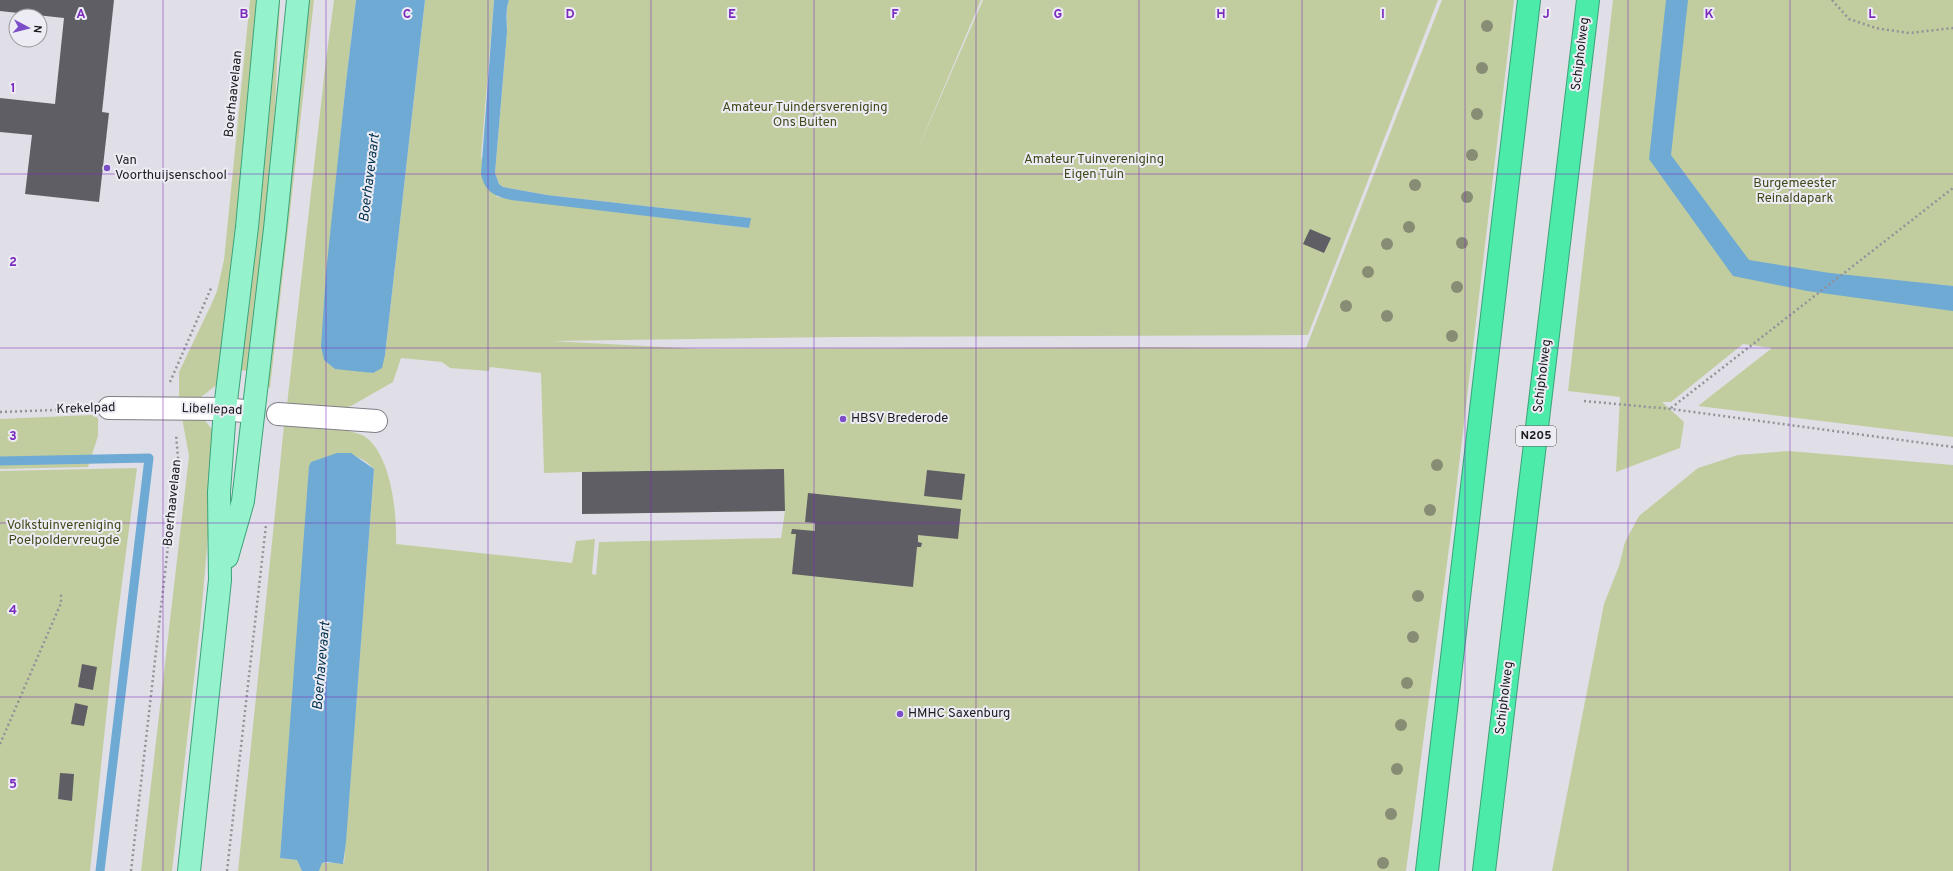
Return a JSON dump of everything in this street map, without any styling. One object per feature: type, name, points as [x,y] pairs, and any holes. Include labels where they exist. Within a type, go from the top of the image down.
[{"type":"highway","points":[[1427,871],[1529,0]]},
{"type":"highway","name":"Schipholweg","points":[[1484,871],[1588,0]]},
{"type":"main road","name":"Boerhaavelaan","points":[[188,871],[216,627],[220,580],[219,492],[225,409],[247,227],[268,0]]},
{"type":"main road","name":"Boerhaavelaan","points":[[220,580],[243,501],[298,0]]},
{"type":"street","name":"Krekelpad","points":[[109,408],[171,408]]},
{"type":"street","name":"Libellepad","points":[[171,408],[225,409],[253,412]]},
{"type":"street","points":[[278,414],[376,421]]},
{"type":"path","points":[[1832,0],[1849,19],[1876,28],[1909,33],[1953,28]]},
{"type":"path","points":[[1671,409],[1953,188]]},
{"type":"path","name":"Boerhaavelaan","points":[[131,871],[178,458],[169,394],[170,378],[212,286],[213,279]]},
{"type":"path","points":[[1584,401],[1671,409],[1953,447]]},
{"type":"path","name":"Krekelpad","points":[[0,412],[109,408]]},
{"type":"path","points":[[227,871],[266,522]]},
{"type":"path","points":[[0,744],[61,604],[61,593]]},
{"type":"green space","points":[[250,0],[262,0],[223,380],[201,397],[179,397],[179,372],[217,291],[224,260]]},
{"type":"green space","points":[[276,0],[280,0],[271,196],[248,371],[240,370]]},
{"type":"green space","points":[[307,0],[314,0],[270,388],[264,383]]},
{"type":"green space","points":[[334,0],[356,0],[332,221],[355,370],[373,373],[385,355],[425,0],[494,0],[481,157],[497,197],[749,228],[750,218],[547,195],[503,187],[499,184],[495,173],[507,32],[507,8],[509,0],[981,0],[917,151],[983,0],[1438,0],[1308,335],[836,337],[552,341],[700,349],[1147,347],[1306,348],[1442,0],[1514,0],[1451,533],[1406,871],[319,871],[322,863],[344,863],[374,469],[357,456],[336,453],[294,677],[280,858],[297,860],[302,871],[238,871],[284,426],[349,431],[368,439],[376,448],[383,460],[388,474],[394,504],[396,544],[572,563],[576,541],[595,539],[592,574],[596,575],[599,542],[781,538],[785,511],[582,514],[582,472],[544,473],[541,373],[490,367],[489,371],[450,368],[442,362],[401,358],[393,382],[351,406],[341,409],[287,405]]},
{"type":"green space","name":"Burgemeester Reinaldapark","points":[[1613,0],[1953,0],[1953,437],[1698,406],[1772,348],[1743,344],[1671,402],[1662,402],[1684,422],[1680,448],[1616,472],[1620,397],[1568,391]]},
{"type":"green space","points":[[92,415],[98,418],[98,436],[88,467],[0,469],[0,419]]},
{"type":"green space","points":[[182,418],[203,418],[217,436],[200,627],[172,871],[141,871],[189,456]]},
{"type":"green space","points":[[1789,451],[1953,465],[1953,871],[1552,871],[1604,604],[1619,566],[1625,542],[1639,516],[1698,468],[1738,455]]},
{"type":"green space","name":"Volkstuinvereniging Poelpoldervreugde","points":[[137,468],[113,652],[90,871],[0,871],[0,471]]},
{"type":"water","name":"Boerhavevaart","points":[[356,0],[425,0],[385,355],[382,368],[373,373],[335,369],[324,360],[321,346],[326,273]]},
{"type":"water","points":[[494,0],[509,0],[495,173],[499,184],[503,187],[547,195],[751,218],[749,228],[511,200],[495,195],[491,192],[485,185],[481,174]]},
{"type":"water","points":[[1666,0],[1688,0],[1671,155],[1749,260],[1830,273],[1953,286],[1953,311],[1807,291],[1733,276],[1649,159]]},
{"type":"water","name":"Boerhavevaart","points":[[337,453],[351,453],[374,469],[346,842],[343,864],[327,862],[322,863],[319,871],[302,871],[297,860],[280,858],[309,466],[311,462]]},
{"type":"building","points":[[0,0],[114,0],[102,112],[109,113],[99,202],[25,194],[32,135],[0,132],[0,98],[55,104],[64,18],[48,16],[48,8],[8,8],[8,12],[0,11]]},
{"type":"building","points":[[1310,229],[1331,238],[1324,253],[1303,244]]},
{"type":"building","points":[[784,469],[785,511],[582,514],[582,472]]},
{"type":"building","points":[[927,470],[965,474],[962,500],[924,496]]},
{"type":"building","points":[[808,493],[961,509],[958,539],[918,535],[918,542],[922,543],[921,547],[917,547],[913,587],[792,574],[796,534],[791,534],[792,529],[815,531],[815,523],[805,522]]},
{"type":"building","points":[[82,664],[97,667],[93,690],[78,687]]},
{"type":"building","points":[[75,703],[88,706],[84,726],[71,724]]},
{"type":"building","points":[[60,773],[74,774],[72,801],[58,799]]},
{"type":"waterway","points":[[0,461],[149,458],[100,871]]},
{"type":"place","name":"Van Voorthuijsenschool","points":[[107,168]]},
{"type":"place","name":"HBSV Brederode","points":[[843,419]]},
{"type":"place","name":"HMHC Saxenburg","points":[[900,714]]},
{"type":"park label","name":"Amateur Tuindersvereniging Ons Buiten","points":[[805,116]]},
{"type":"park label","name":"Amateur Tuinvereniging Eigen Tuin","points":[[1094,168]]}]
